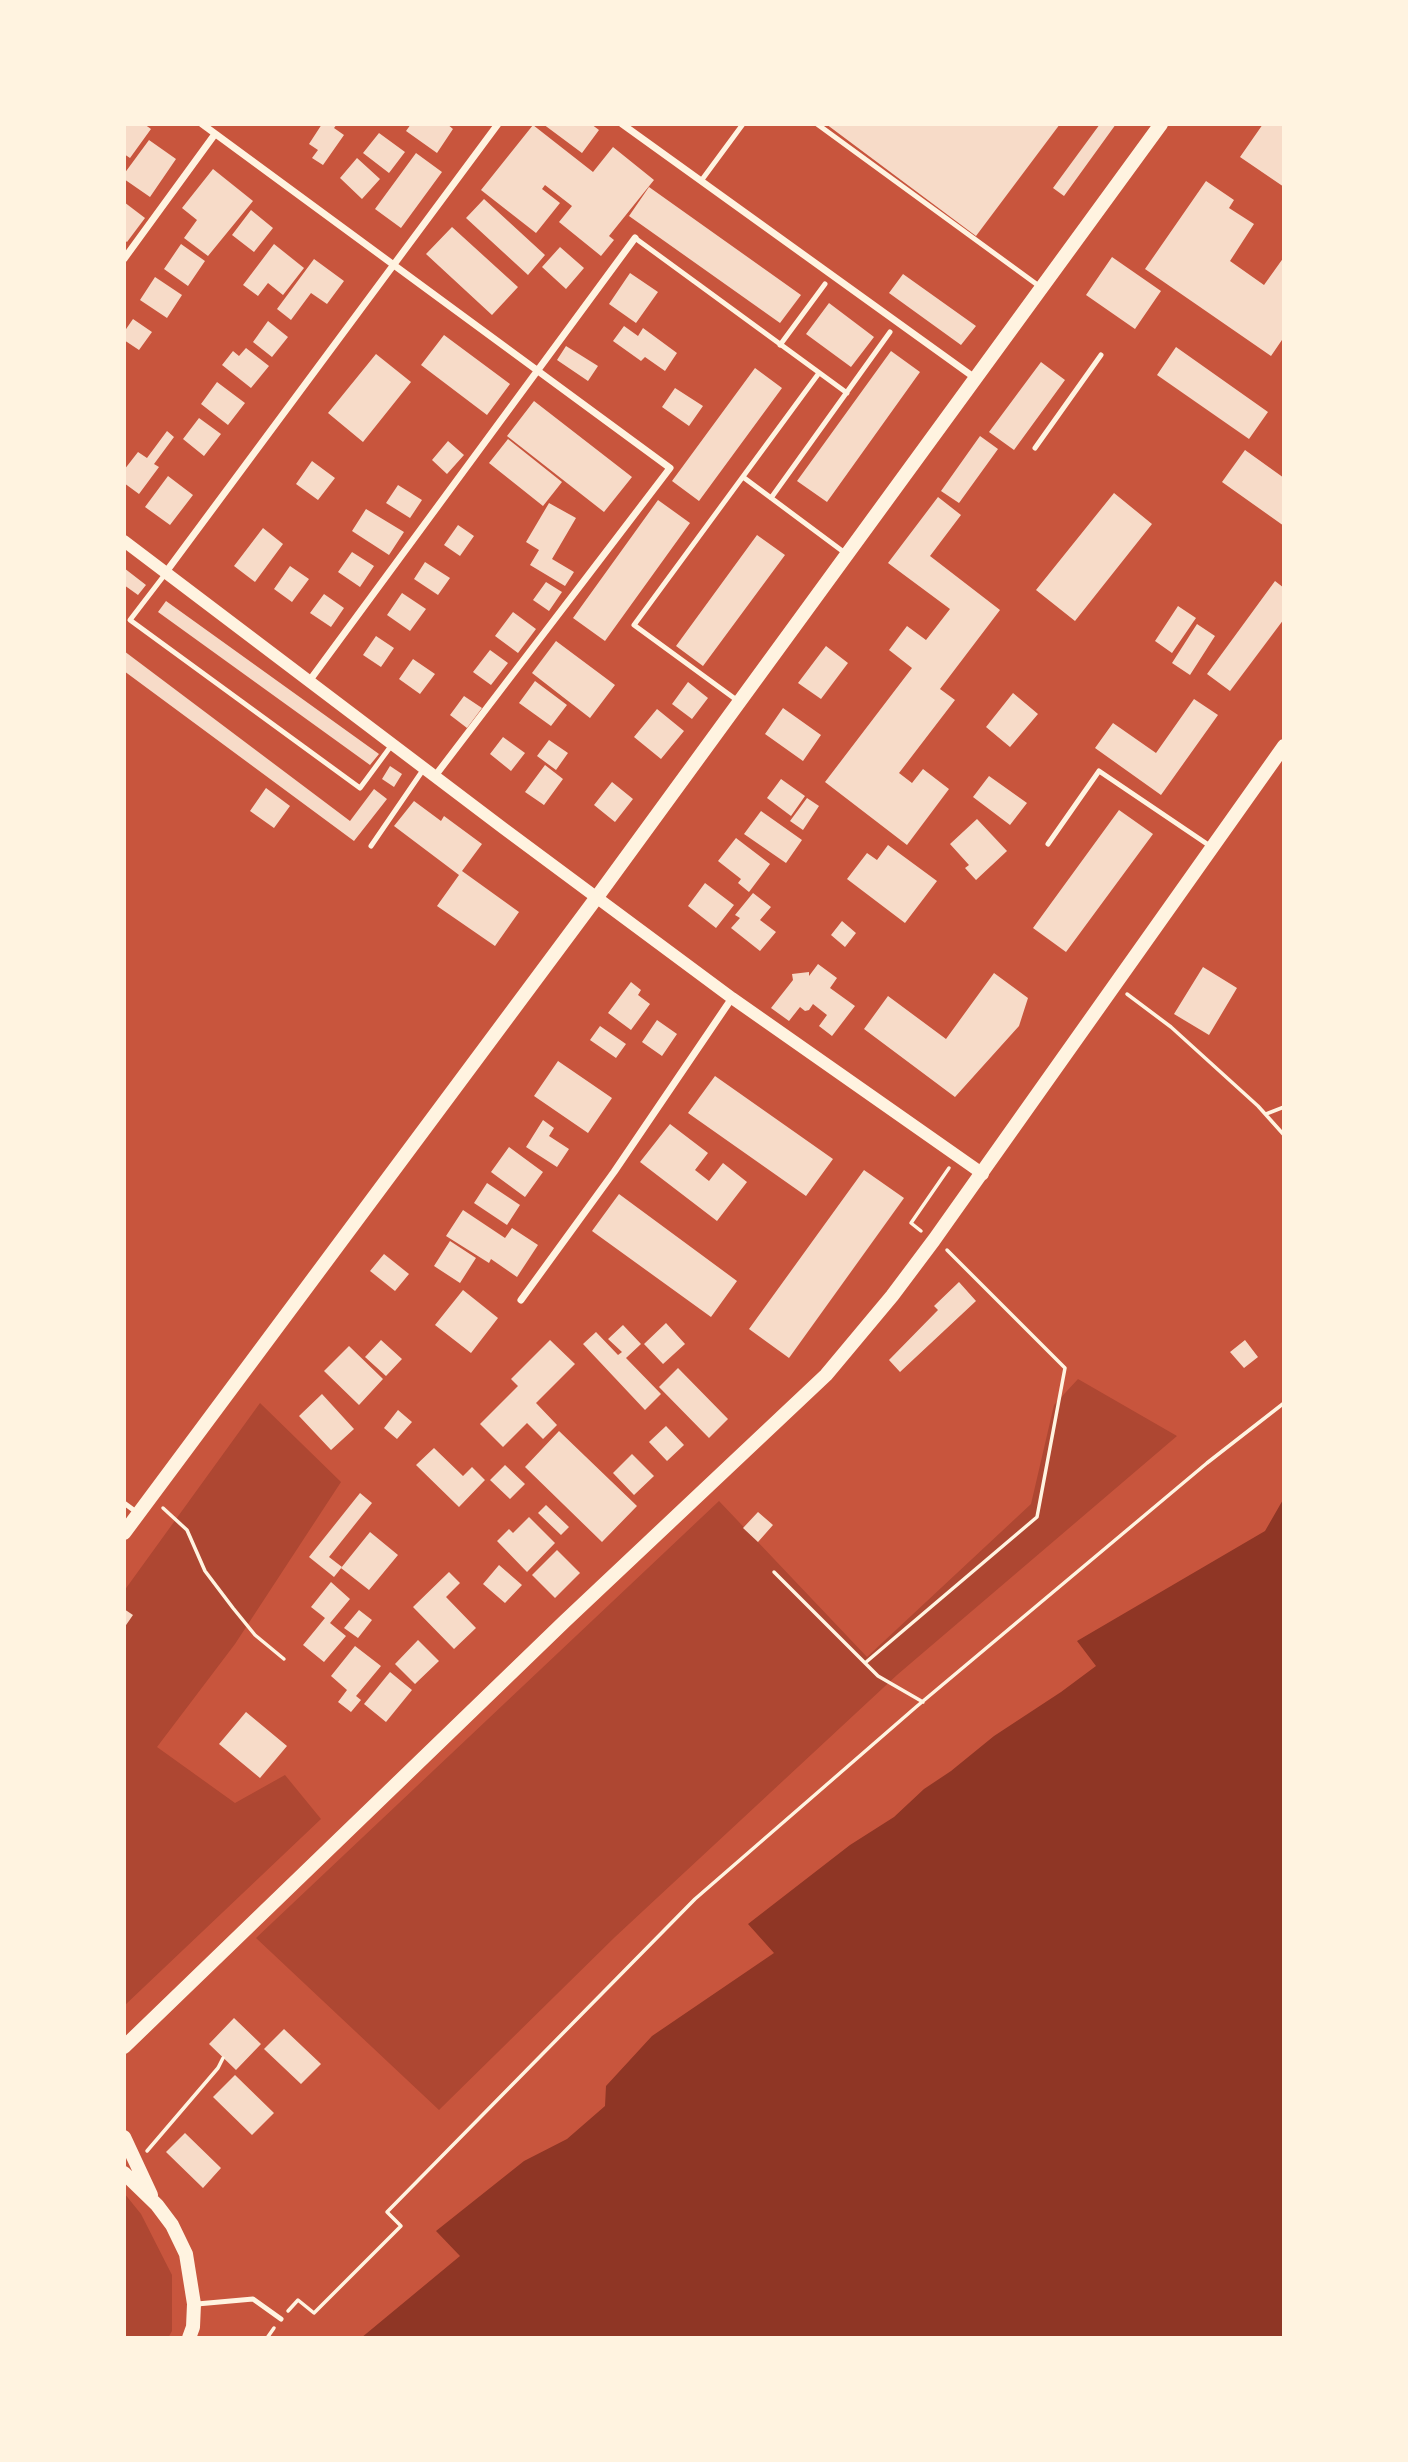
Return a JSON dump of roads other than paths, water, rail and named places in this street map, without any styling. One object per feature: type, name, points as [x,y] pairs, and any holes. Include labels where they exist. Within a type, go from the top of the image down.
[{"type":"main road","points":[[124,1533],[597,897],[1161,124]]},
{"type":"main road","points":[[124,2047],[565,1621],[825,1375],[892,1296],[983,1174],[1284,747]]},
{"type":"main road","points":[[124,2137],[130,2168],[172,2225],[186,2254],[194,2304],[193,2327],[189,2338]]},
{"type":"street","points":[[202,124],[670,468],[430,772]]},
{"type":"street","points":[[166,572],[498,124]]},
{"type":"street","points":[[622,124],[976,378]]},
{"type":"street","points":[[124,259],[215,134]]},
{"type":"street","points":[[310,680],[635,238]]},
{"type":"street","points":[[124,541],[732,998],[983,1174]]},
{"type":"street","points":[[521,1300],[614,1172],[732,998]]},
{"type":"lane","points":[[701,181],[743,124]]},
{"type":"lane","points":[[817,124],[1042,288]]},
{"type":"lane","points":[[635,238],[847,393]]},
{"type":"lane","points":[[780,345],[825,284]]},
{"type":"lane","points":[[771,498],[890,332]]},
{"type":"lane","points":[[1035,448],[1101,355]]},
{"type":"lane","points":[[739,702],[634,625],[820,373]]},
{"type":"lane","points":[[743,477],[847,555]]},
{"type":"lane","points":[[130,620],[166,572]]},
{"type":"lane","points":[[124,616],[360,788],[393,743]]},
{"type":"lane","points":[[1048,845],[1099,771],[1213,848]]},
{"type":"lane","points":[[371,846],[430,772]]},
{"type":"lane","points":[[124,1503],[139,1514]]},
{"type":"lane","points":[[194,2304],[253,2299],[281,2319]]}]
